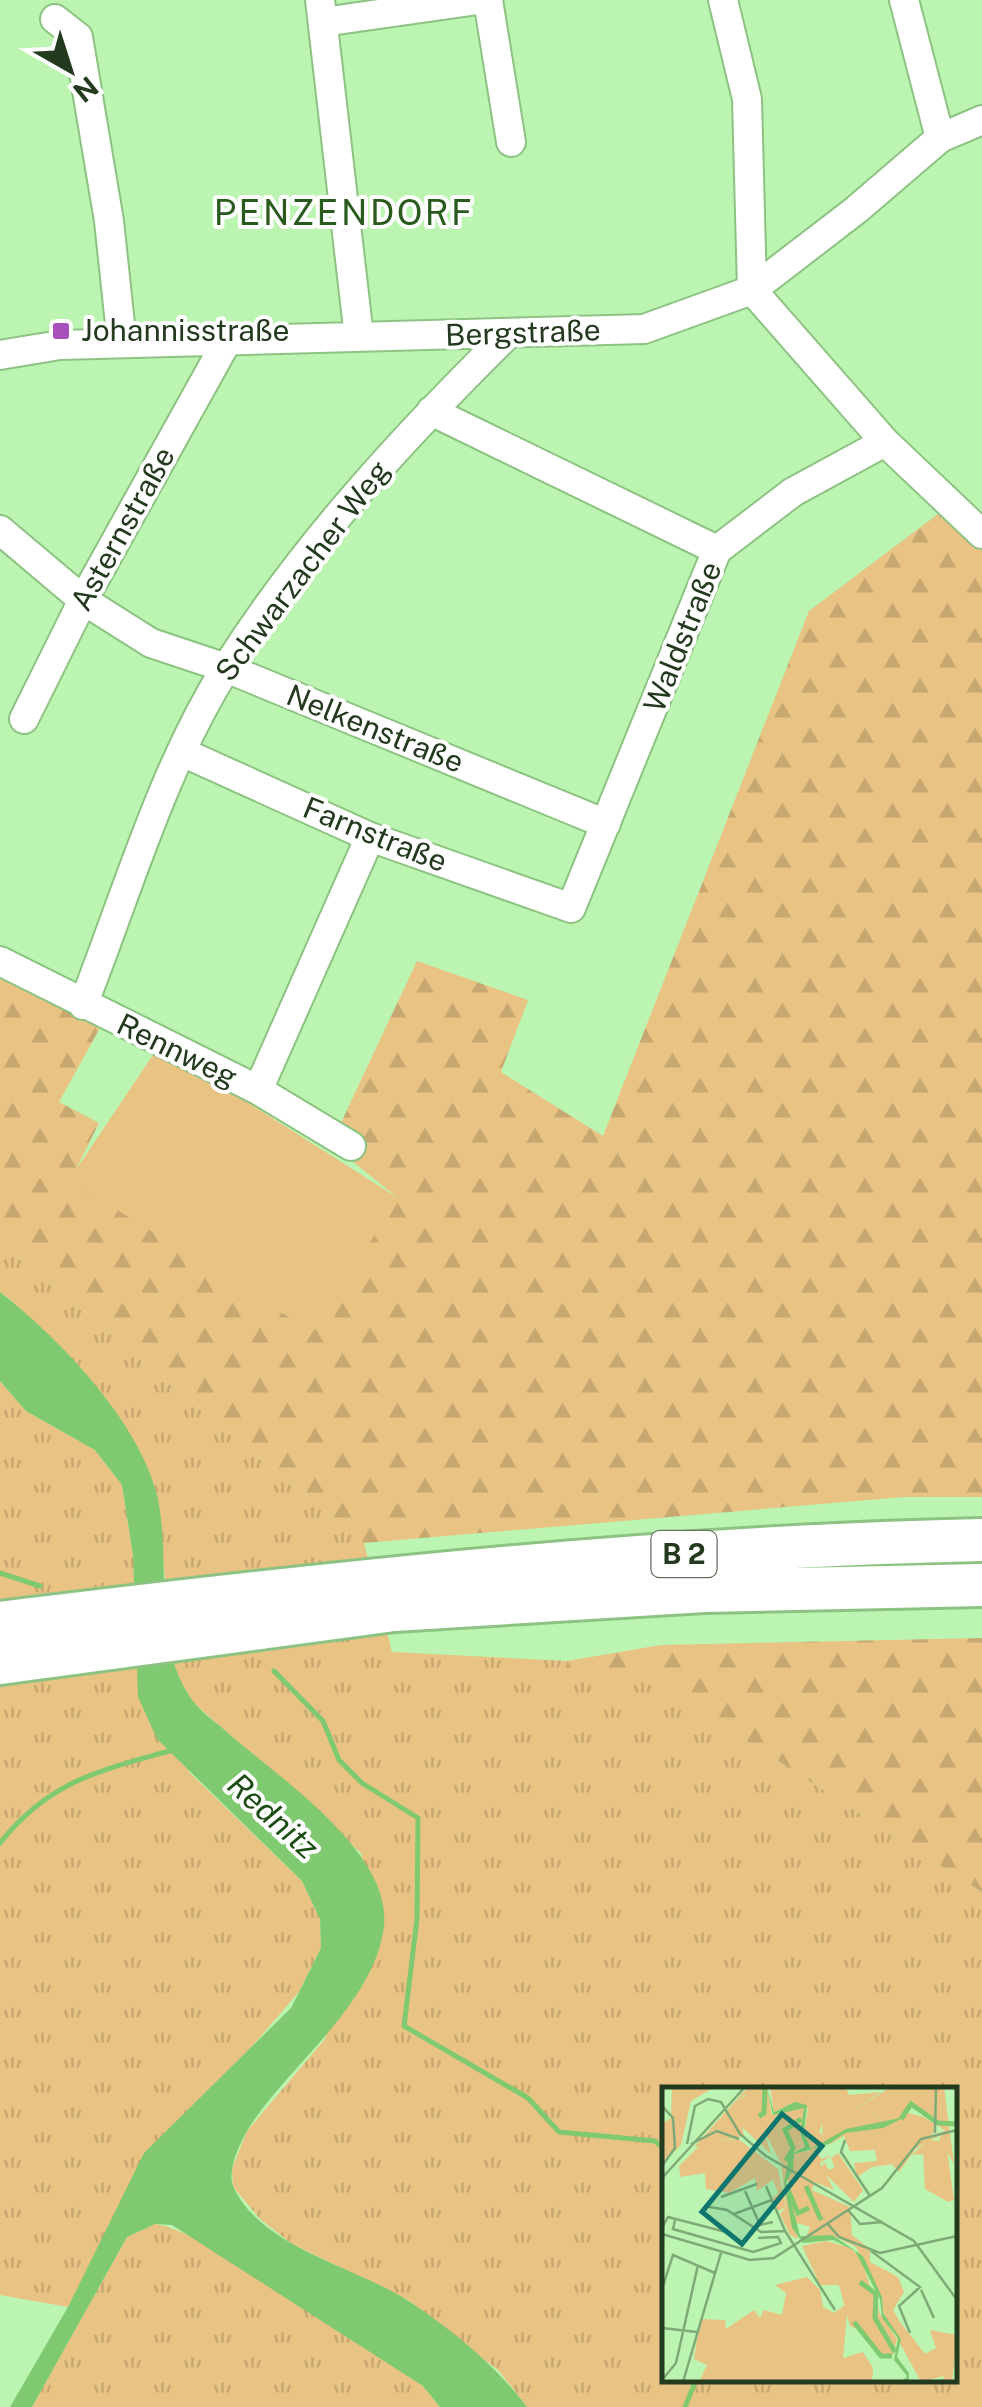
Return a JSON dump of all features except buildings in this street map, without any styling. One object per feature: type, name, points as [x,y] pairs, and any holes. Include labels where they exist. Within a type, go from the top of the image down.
[{"type":"highway","name":"B 2","points":[[0,1663],[390,1593],[696,1553],[982,1540]]},
{"type":"highway","name":"B 2","points":[[0,1623],[390,1593],[982,1585]]},
{"type":"street","points":[[358,337],[321,11],[478,0]]},
{"type":"street","points":[[488,0],[511,142]]},
{"type":"street","points":[[723,0],[747,99],[752,290],[885,442],[982,534]]},
{"type":"street","points":[[904,0],[940,138]]},
{"type":"street","points":[[55,19],[78,38],[110,221],[122,343]]},
{"type":"street","name":"Bergstraße","points":[[0,355],[60,344],[506,336],[644,328],[752,290],[856,210],[940,138],[979,127]]},
{"type":"street","name":"Schwarzacher Weg","points":[[83,1005],[182,752],[226,668],[369,476],[506,336]]},
{"type":"street","name":"Asternstraße","points":[[24,719],[83,600],[228,342]]},
{"type":"street","points":[[430,411],[717,550]]},
{"type":"street","name":"Waldstraße","points":[[571,908],[717,550],[792,492],[885,442]]},
{"type":"street","name":"Nelkenstraße","points":[[0,530],[83,600],[151,643],[226,668],[606,824]]},
{"type":"street","name":"Farnstraße","points":[[182,752],[370,837],[571,908]]},
{"type":"street","points":[[258,1090],[370,837]]},
{"type":"street","name":"Rennweg","points":[[0,961],[258,1090],[351,1146]]},
{"type":"green space","points":[[942,511],[982,544],[982,1497],[904,1497],[364,1543],[0,1242],[0,977],[101,1026],[59,1102],[99,1123],[70,1181],[398,1198],[331,1144],[417,961],[528,1000],[501,1072],[603,1136],[809,611]]},
{"type":"green space","points":[[159,1046],[398,1198],[313,1332],[69,1180]]},
{"type":"green space","points":[[0,1242],[364,1543],[392,1652],[567,1661],[564,1678],[649,1678],[982,1892],[982,2407],[527,2407],[499,2371],[408,2300],[292,2244],[260,2219],[233,2187],[232,2169],[247,2131],[325,2039],[362,1854],[193,1702],[173,1670],[158,1501],[12,1301],[0,1292]]},
{"type":"green space","points":[[0,1381],[26,1411],[95,1450],[122,1485],[133,1555],[189,1772],[302,1881],[320,1919],[321,1948],[299,1992],[127,2191],[68,2307],[0,2295]]},
{"type":"green space","points":[[982,1638],[982,1892],[649,1678],[563,1678],[567,1661],[661,1645]]},
{"type":"green space","points":[[155,2224],[210,2246],[248,2268],[423,2386],[440,2407],[32,2407],[127,2237]]},
{"type":"water","name":"Rednitz","points":[[0,1292],[48,1333],[95,1385],[135,1441],[149,1470],[162,1524],[171,1651],[190,1697],[302,1794],[352,1844],[382,1898],[384,1926],[364,1983],[247,2131],[232,2167],[234,2188],[266,2227],[313,2255],[389,2290],[442,2325],[488,2363],[527,2407],[440,2407],[423,2386],[172,2225],[155,2224],[127,2237],[32,2407],[10,2407],[68,2307],[144,2153],[291,2008],[321,1948],[320,1919],[302,1881],[157,1739],[138,1697],[133,1555],[122,1485],[95,1450],[26,1411],[0,1381]]},
{"type":"waterway","points":[[0,1573],[40,1586]]},
{"type":"waterway","points":[[274,1671],[323,1721],[339,1760],[362,1783],[418,1818],[417,1919],[404,2026],[528,2098],[559,2132],[655,2141],[662,2147]]},
{"type":"waterway","points":[[0,1843],[57,1791],[99,1772],[173,1750]]},
{"type":"waterway","points":[[685,2407],[695,2382]]},
{"type":"place","name":"Johannisstraße","points":[[61,331]]},
{"type":"district","name":"PENZENDORF","points":[[344,213]]}]
